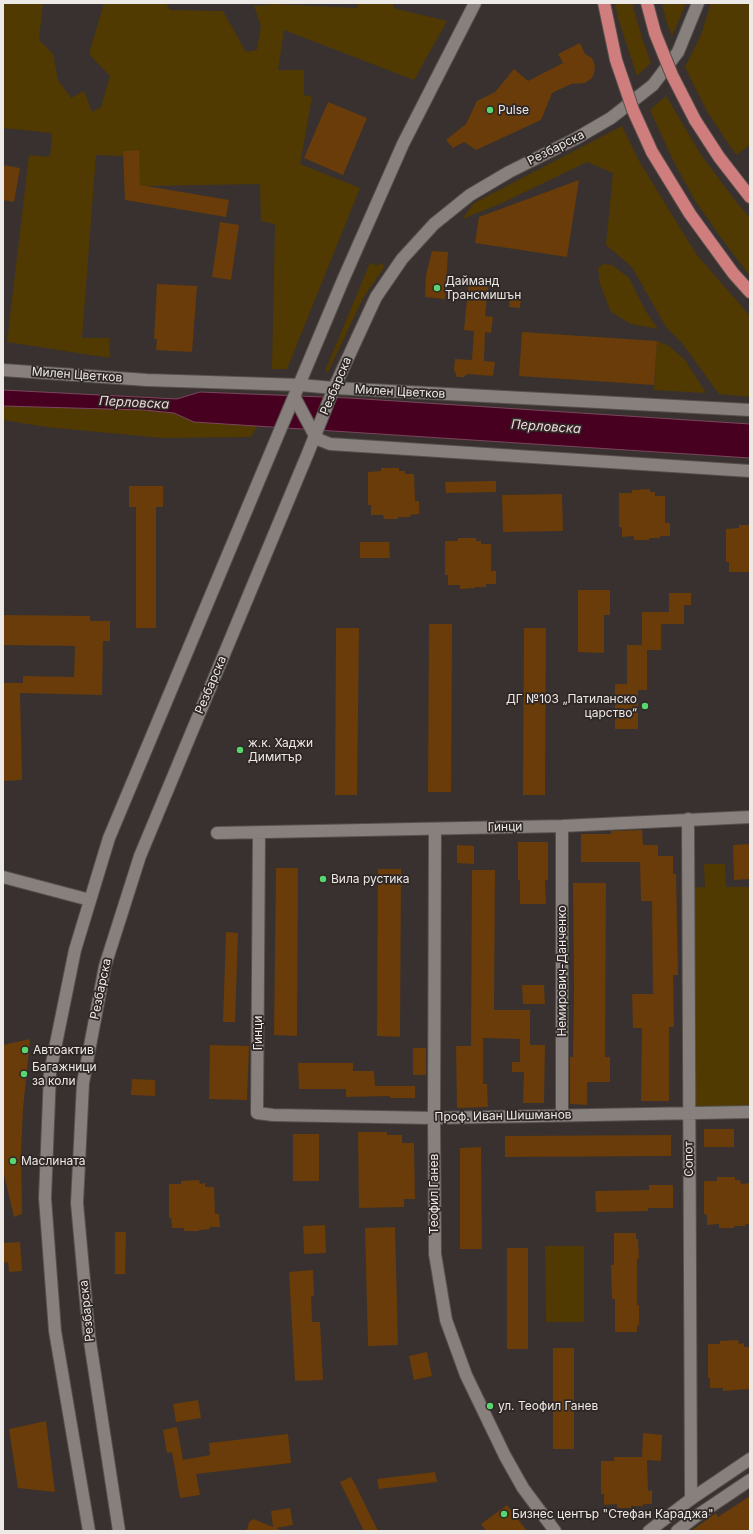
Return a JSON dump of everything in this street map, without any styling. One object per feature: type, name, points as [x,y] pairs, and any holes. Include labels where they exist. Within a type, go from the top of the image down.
[{"type":"main road","points":[[604,3],[616,60],[633,110],[652,152],[690,214],[733,273],[750,292]]},
{"type":"main road","points":[[647,3],[655,33],[672,76],[695,120],[719,157],[750,197]]},
{"type":"street","points":[[89,1531],[55,1331],[45,1198],[50,1073],[75,950],[109,838],[343,280],[403,144],[475,3]]},
{"type":"street","name":"Резбарска","points":[[120,1531],[89,1335],[78,1211],[84,1075],[104,966],[140,856],[334,388],[376,297],[402,259],[434,224],[470,195],[503,175],[575,139],[611,118],[653,85],[678,52],[698,3]]},
{"type":"street","name":"Милен Цветков","points":[[3,370],[147,380],[300,385],[750,410]]},
{"type":"street","points":[[294,398],[315,436],[330,444],[750,471]]},
{"type":"street","name":"Гинци","points":[[217,833],[562,826],[750,817]]},
{"type":"street","name":"Сопот","points":[[688,820],[691,1499]]},
{"type":"street","name":"Немирович-Данченко","points":[[562,826],[562,1115]]},
{"type":"street","name":"Теофил Ганев","points":[[435,829],[435,1254],[446,1320],[466,1375],[505,1456],[523,1488],[555,1531]]},
{"type":"street","name":"Гинци","points":[[257,1113],[259,833]]},
{"type":"street","points":[[3,877],[90,900]]},
{"type":"street","name":"Проф. Иван Шишманов","points":[[257,1113],[273,1115],[434,1118],[750,1112]]},
{"type":"street","points":[[649,1531],[691,1499],[750,1459]]},
{"type":"street","points":[[677,1531],[750,1480]]},
{"type":"shaded area","points":[[3,3],[43,3],[39,40],[53,54],[58,80],[71,98],[84,91],[92,112],[101,107],[110,76],[89,54],[104,3],[166,3],[170,10],[223,11],[246,52],[257,50],[261,26],[254,6],[273,4],[358,8],[358,3],[393,3],[393,8],[447,21],[414,80],[284,30],[278,70],[304,70],[304,95],[312,97],[300,164],[360,188],[287,369],[272,369],[275,224],[261,221],[260,184],[140,185],[138,150],[123,151],[123,156],[96,155],[82,338],[109,338],[110,358],[7,342],[29,155],[50,157],[52,133],[3,128]]},
{"type":"shaded area","points":[[615,3],[632,3],[651,63],[637,76],[618,18]]},
{"type":"shaded area","points":[[662,3],[686,3],[672,36],[667,23]]},
{"type":"shaded area","points":[[711,3],[750,3],[750,145],[736,155],[707,111],[685,67],[701,35]]},
{"type":"shaded area","points":[[666,96],[701,155],[750,218],[750,276],[694,199],[673,160],[650,110]]},
{"type":"shaded area","points":[[622,126],[639,161],[696,254],[750,316],[750,397],[719,394],[682,343],[666,327],[632,267],[606,245],[613,173],[587,162],[500,204],[462,219],[474,203]]},
{"type":"shaded area","points":[[370,263],[378,266],[381,263],[385,266],[363,298],[328,372],[325,371]]},
{"type":"shaded area","points":[[603,264],[612,265],[629,278],[645,310],[658,329],[631,324],[611,312],[600,284],[598,268]]},
{"type":"shaded area","points":[[657,341],[669,346],[685,360],[706,393],[654,390]]},
{"type":"shaded area","points":[[3,406],[144,410],[174,413],[195,422],[258,425],[251,437],[162,438],[46,427],[3,420]]},
{"type":"shaded area","points":[[704,864],[725,864],[726,887],[750,887],[750,1112],[689,1113],[688,888],[705,887]]},
{"type":"shaded area","points":[[545,1246],[584,1246],[584,1322],[546,1322]]},
{"type":"water","name":"Перловска","points":[[3,390],[177,399],[200,392],[349,398],[750,424],[750,458],[194,422],[174,413],[144,410],[3,406]]},
{"type":"building","points":[[580,43],[585,54],[592,58],[595,66],[592,78],[585,83],[571,84],[552,93],[541,120],[476,150],[464,142],[453,148],[446,140],[466,124],[477,101],[495,92],[514,69],[528,81],[563,63],[558,54]]},
{"type":"building","points":[[328,102],[367,118],[343,175],[304,158]]},
{"type":"building","points":[[139,150],[140,185],[229,200],[226,217],[125,200],[123,151]]},
{"type":"building","points":[[3,165],[20,168],[14,202],[3,200]]},
{"type":"building","points":[[579,180],[567,257],[475,243],[479,217]]},
{"type":"building","points":[[220,222],[239,225],[231,280],[212,277]]},
{"type":"building","points":[[432,251],[448,252],[445,299],[425,297],[426,275]]},
{"type":"building","points":[[469,279],[489,281],[485,316],[493,317],[491,333],[485,332],[484,361],[495,362],[493,376],[467,374],[464,377],[457,377],[454,370],[455,359],[472,360],[474,331],[464,330]]},
{"type":"building","points":[[157,284],[197,286],[192,352],[156,350],[157,339],[154,339]]},
{"type":"building","points":[[510,295],[521,296],[520,308],[509,307]]},
{"type":"building","points":[[522,332],[657,341],[654,385],[519,376]]},
{"type":"building","points":[[381,468],[399,468],[399,471],[405,471],[405,474],[414,474],[415,501],[419,501],[419,514],[410,515],[410,517],[398,517],[398,519],[384,519],[383,515],[371,515],[371,505],[368,505],[368,472],[381,471]]},
{"type":"building","points":[[496,481],[496,492],[446,493],[445,482]]},
{"type":"building","points":[[129,486],[163,486],[163,507],[156,507],[156,628],[136,628],[136,507],[129,507]]},
{"type":"building","points":[[650,489],[650,492],[655,492],[655,496],[665,496],[665,523],[670,523],[670,536],[649,538],[649,540],[634,540],[634,536],[622,537],[622,527],[619,527],[619,493],[632,493],[632,490]]},
{"type":"building","points":[[562,494],[563,531],[503,532],[502,495]]},
{"type":"building","points":[[739,525],[750,525],[750,572],[729,572],[729,562],[726,562],[726,529],[739,528]]},
{"type":"building","points":[[458,538],[476,538],[476,541],[481,541],[481,544],[491,544],[491,571],[496,571],[496,584],[486,584],[486,587],[460,589],[460,585],[448,585],[448,575],[445,575],[445,541],[458,541]]},
{"type":"building","points":[[360,542],[389,542],[390,558],[360,558]]},
{"type":"building","points":[[578,590],[610,590],[610,615],[604,615],[604,653],[578,652]]},
{"type":"building","points":[[669,593],[691,593],[691,605],[684,605],[684,624],[661,624],[661,650],[647,650],[647,690],[638,690],[638,729],[615,729],[615,684],[627,684],[627,645],[642,645],[642,612],[669,612]]},
{"type":"building","points":[[3,615],[90,616],[90,621],[110,621],[110,641],[103,641],[102,695],[20,693],[22,780],[3,781],[3,683],[23,683],[23,676],[74,677],[75,646],[3,645]]},
{"type":"building","points":[[429,624],[452,624],[451,792],[428,792]]},
{"type":"building","points":[[336,628],[359,628],[357,795],[335,795]]},
{"type":"building","points":[[524,628],[546,628],[545,795],[523,795]]},
{"type":"building","points":[[642,830],[643,845],[658,845],[658,856],[673,856],[673,874],[676,874],[678,975],[673,975],[674,1027],[669,1027],[669,1101],[641,1101],[642,1028],[633,1028],[632,994],[653,994],[652,901],[641,901],[640,862],[581,862],[581,834],[611,834],[611,831]]},
{"type":"building","points":[[518,842],[548,842],[548,880],[545,880],[546,904],[520,904],[520,880],[518,880]]},
{"type":"building","points":[[750,844],[750,879],[734,880],[733,845]]},
{"type":"building","points":[[457,845],[474,846],[474,864],[457,863]]},
{"type":"building","points":[[276,868],[298,868],[297,1036],[274,1035]]},
{"type":"building","points":[[378,869],[401,869],[400,1037],[377,1036]]},
{"type":"building","points":[[472,870],[495,870],[494,1010],[530,1010],[530,1045],[545,1045],[544,1103],[523,1103],[524,1072],[512,1072],[512,1062],[520,1062],[520,1039],[483,1038],[483,1084],[487,1084],[488,1107],[457,1108],[456,1046],[471,1046]]},
{"type":"building","points":[[573,883],[606,883],[605,1057],[610,1057],[610,1082],[587,1082],[587,1105],[570,1104],[570,1057],[573,1057],[574,989]]},
{"type":"building","points":[[226,932],[238,933],[235,1022],[223,1022]]},
{"type":"building","points":[[522,985],[544,985],[545,1004],[523,1004]]},
{"type":"building","points":[[30,1039],[23,1109],[21,1152],[22,1214],[14,1217],[3,1170],[3,1045]]},
{"type":"building","points":[[210,1045],[249,1046],[247,1100],[209,1099]]},
{"type":"building","points":[[413,1048],[426,1048],[426,1075],[413,1075]]},
{"type":"building","points":[[298,1063],[353,1063],[353,1071],[374,1071],[375,1086],[415,1086],[415,1098],[390,1098],[390,1096],[346,1097],[346,1089],[299,1089]]},
{"type":"building","points":[[132,1079],[155,1080],[155,1096],[131,1095]]},
{"type":"building","points":[[704,1129],[734,1129],[734,1147],[704,1147]]},
{"type":"building","points":[[358,1132],[387,1132],[387,1135],[402,1135],[402,1143],[414,1143],[415,1199],[404,1199],[404,1207],[359,1208]]},
{"type":"building","points":[[293,1134],[319,1134],[319,1181],[293,1181]]},
{"type":"building","points":[[671,1135],[671,1156],[505,1157],[505,1136]]},
{"type":"building","points":[[481,1147],[482,1249],[460,1249],[460,1148]]},
{"type":"building","points":[[717,1177],[735,1177],[735,1180],[740,1180],[741,1184],[750,1183],[750,1224],[745,1224],[746,1226],[734,1226],[734,1228],[719,1228],[719,1224],[707,1225],[707,1215],[704,1214],[704,1181],[717,1181]]},
{"type":"building","points":[[199,1180],[200,1184],[205,1183],[205,1187],[214,1187],[215,1214],[219,1214],[220,1227],[210,1227],[210,1229],[199,1231],[184,1231],[184,1228],[172,1228],[171,1218],[169,1218],[169,1184],[181,1184],[181,1181]]},
{"type":"building","points":[[649,1185],[673,1185],[673,1208],[648,1208],[648,1211],[596,1212],[595,1191],[649,1190]]},
{"type":"building","points":[[325,1225],[326,1253],[304,1254],[303,1226]]},
{"type":"building","points":[[395,1227],[398,1345],[368,1346],[365,1228]]},
{"type":"building","points":[[115,1232],[126,1232],[125,1274],[115,1274]]},
{"type":"building","points":[[614,1233],[636,1233],[636,1239],[638,1239],[639,1259],[637,1258],[637,1305],[639,1305],[639,1325],[637,1325],[637,1332],[615,1332],[615,1299],[612,1299],[611,1265],[614,1265]]},
{"type":"building","points":[[20,1242],[22,1271],[9,1272],[8,1262],[3,1263],[3,1243]]},
{"type":"building","points":[[507,1248],[528,1248],[528,1349],[507,1349]]},
{"type":"building","points":[[313,1270],[314,1296],[311,1296],[312,1322],[320,1322],[323,1380],[295,1381],[289,1272]]},
{"type":"building","points":[[738,1340],[739,1344],[744,1343],[744,1347],[750,1347],[749,1389],[723,1391],[723,1388],[710,1388],[710,1378],[708,1378],[708,1344],[720,1344],[720,1341]]},
{"type":"building","points":[[553,1348],[574,1348],[574,1449],[553,1449]]},
{"type":"building","points":[[427,1352],[432,1376],[414,1380],[409,1356]]},
{"type":"building","points":[[198,1400],[201,1418],[176,1422],[173,1404]]},
{"type":"building","points":[[46,1421],[55,1492],[18,1488],[9,1429]]},
{"type":"building","points":[[177,1427],[183,1460],[210,1455],[209,1443],[288,1434],[291,1463],[196,1474],[200,1495],[180,1498],[172,1452],[167,1453],[163,1430]]},
{"type":"building","points":[[643,1433],[662,1435],[661,1461],[647,1460],[648,1491],[652,1490],[652,1504],[631,1506],[631,1508],[617,1508],[617,1504],[604,1505],[604,1494],[601,1494],[601,1461],[614,1461],[614,1457],[642,1457]]},
{"type":"building","points":[[435,1472],[437,1482],[379,1489],[377,1479]]},
{"type":"building","points":[[351,1477],[378,1531],[364,1531],[340,1482]]},
{"type":"building","points":[[750,1496],[750,1531],[691,1531],[716,1513],[718,1517]]},
{"type":"building","name":"Бизнес център \"Стефан Караджа\"","points":[[507,1505],[527,1531],[486,1531],[481,1524]]},
{"type":"building","points":[[290,1508],[293,1525],[276,1528],[283,1531],[247,1531],[249,1522],[253,1519],[273,1527],[271,1511]]},
{"type":"place","name":"Pulse","points":[[490,110]]},
{"type":"place","name":"Дайманд Трансмишън","points":[[437,288]]},
{"type":"place","name":"ДГ №103 „Патиланско царство“","points":[[645,706]]},
{"type":"place","name":"ж.к. Хаджи Димитър","points":[[240,750]]},
{"type":"place","name":"Вила рустика","points":[[323,879]]},
{"type":"place","name":"Автоактив","points":[[25,1050]]},
{"type":"place","name":"Багажници за коли","points":[[24,1074]]},
{"type":"place","name":"Маслината","points":[[13,1161]]},
{"type":"place","name":"ул. Теофил Ганев","points":[[490,1406]]},
{"type":"place","name":"Бизнес център \"Стефан Караджа\"","points":[[504,1514]]}]
